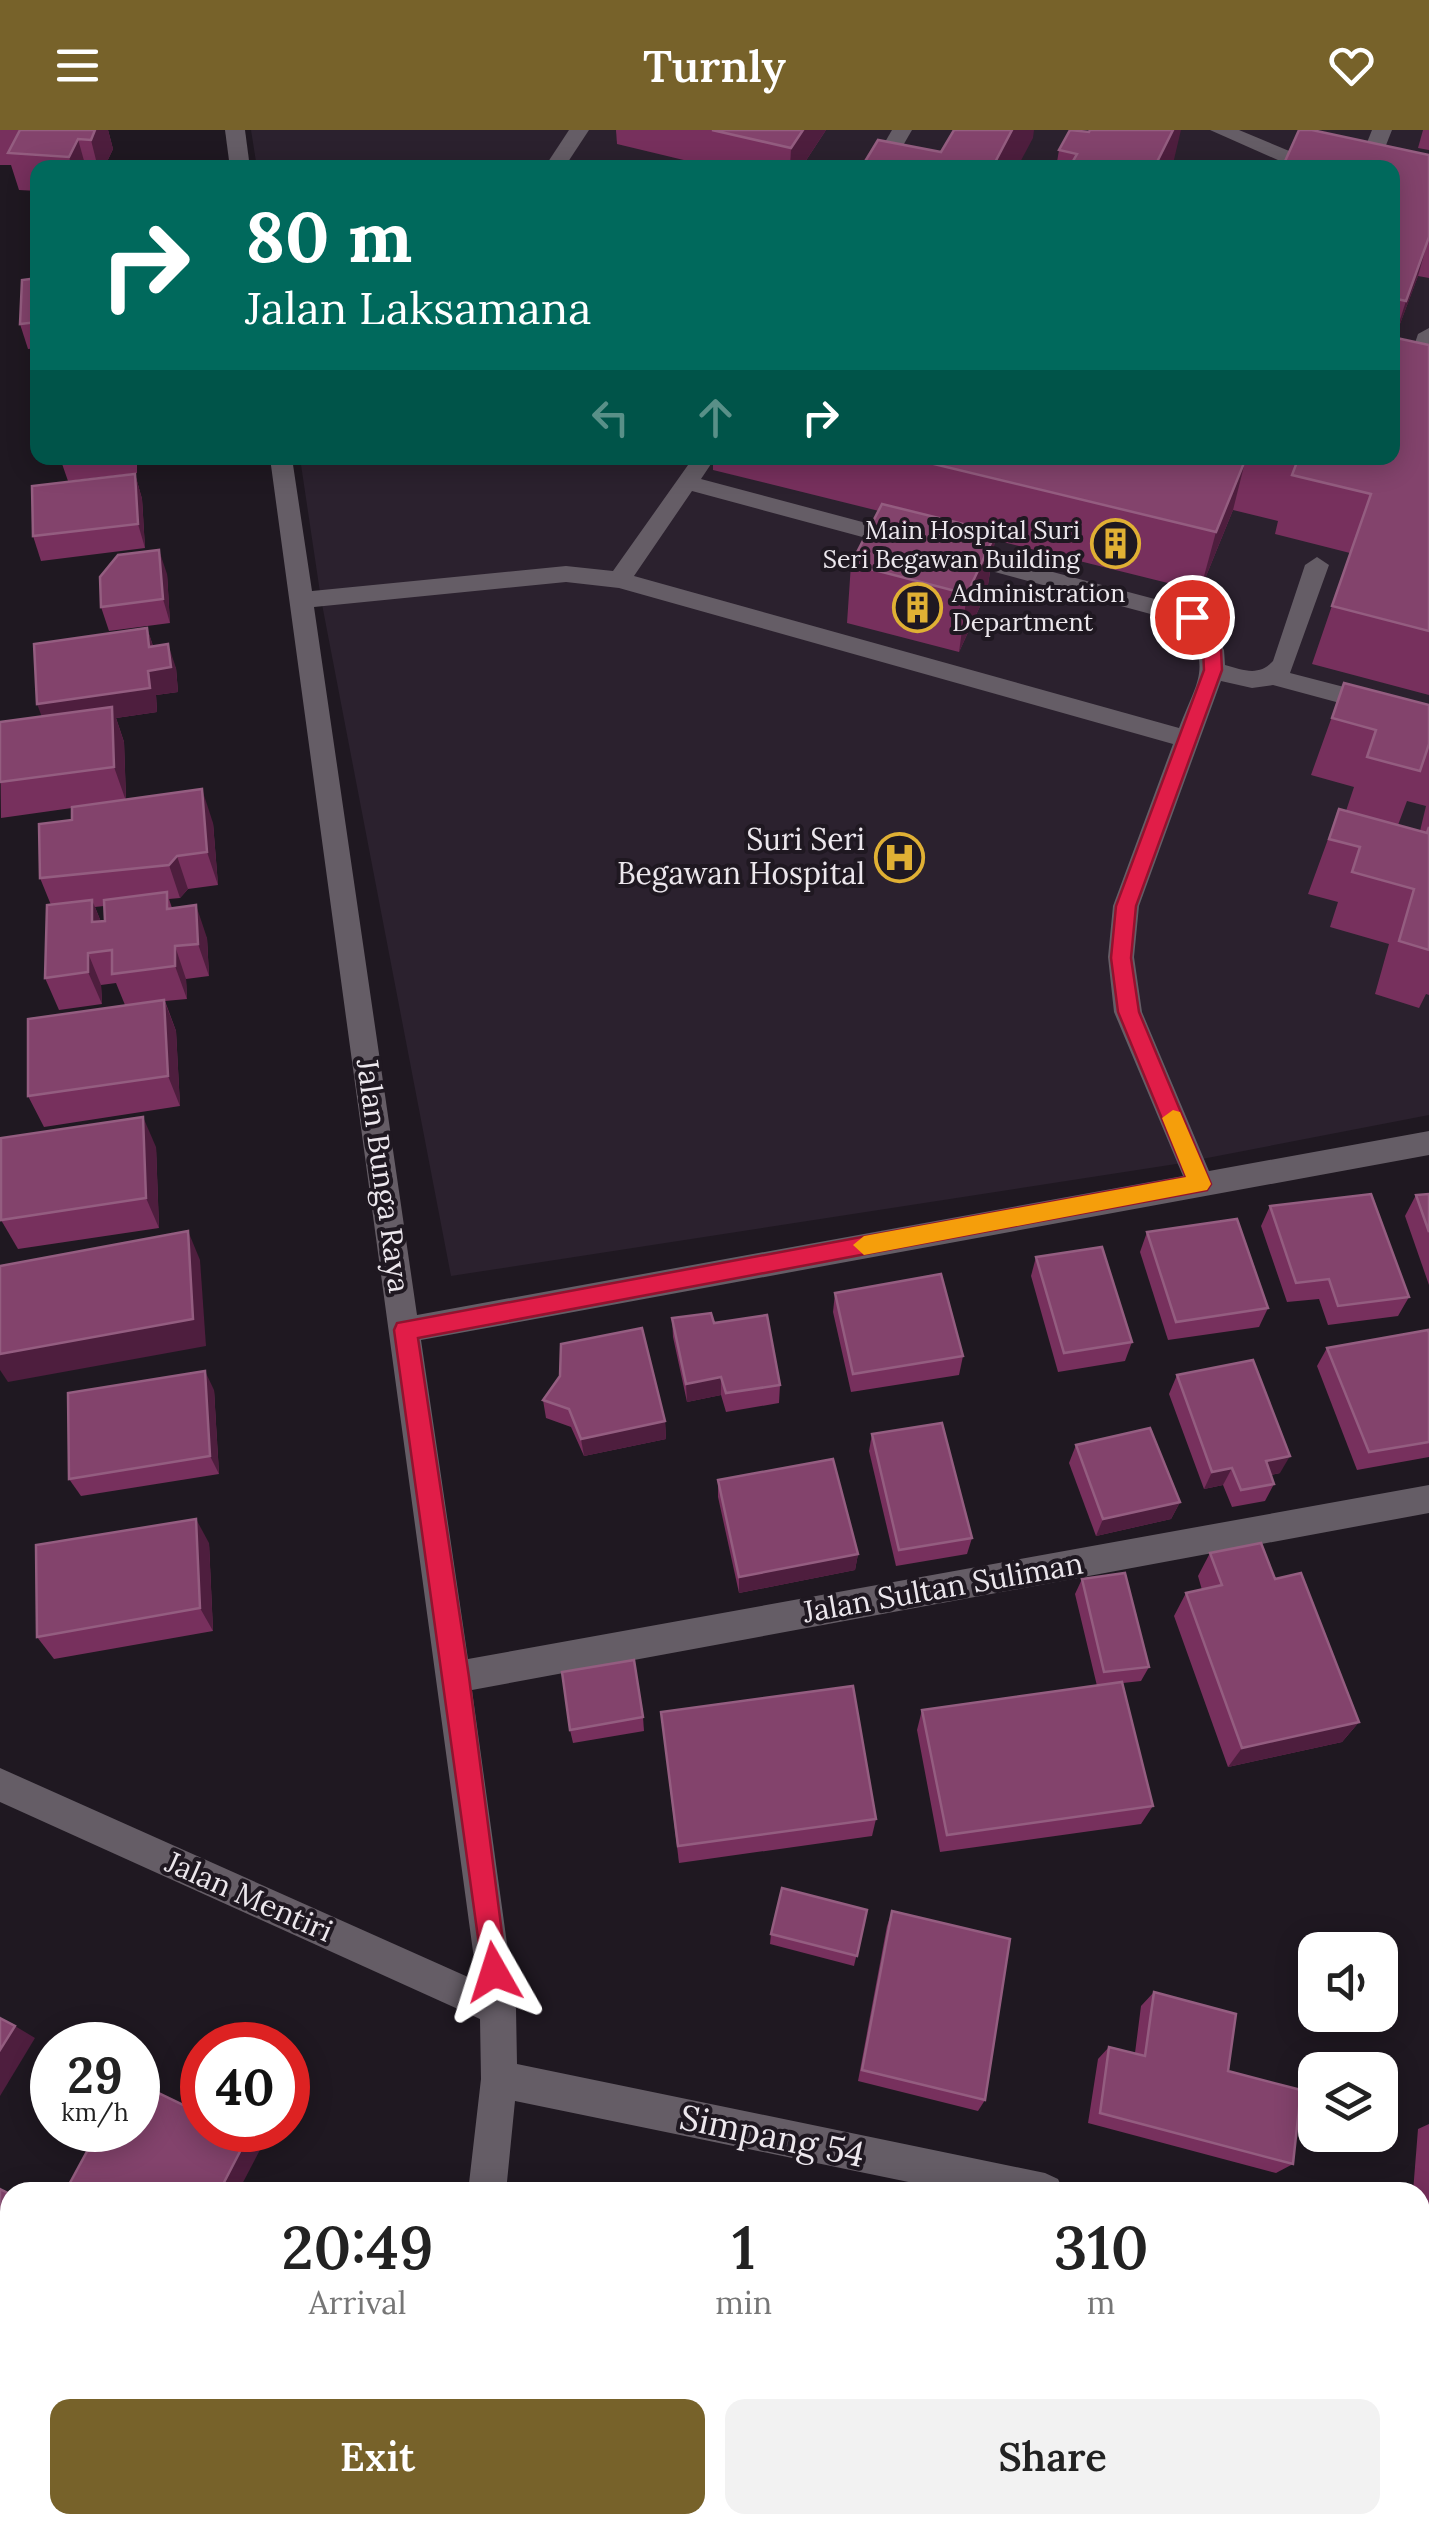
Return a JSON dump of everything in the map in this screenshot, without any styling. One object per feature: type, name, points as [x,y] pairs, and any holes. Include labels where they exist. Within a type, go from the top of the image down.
[{"type":"street","points":[[235,130],[239,160]]},
{"type":"street","points":[[559,160],[579,130]]},
{"type":"street","points":[[885,160],[902,130]]},
{"type":"street","points":[[1220,130],[1246,138],[1287,160]]},
{"type":"street","points":[[1370,160],[1382,130]]},
{"type":"street","points":[[1429,334],[1418,370],[1429,389]]},
{"type":"street","name":"Jalan Bunga Raya","points":[[283,465],[456,1677],[498,2009],[498,2079],[488,2182]]},
{"type":"street","points":[[620,580],[700,465]]},
{"type":"street","points":[[688,483],[1192,617],[1212,650],[1213,670],[1126,906],[1121,958],[1128,1012],[1200,1184]]},
{"type":"street","points":[[1275,677],[1284,664],[1317,565]]},
{"type":"street","points":[[302,600],[566,574],[620,580],[1186,739]]},
{"type":"street","points":[[1213,670],[1260,682],[1275,677],[1429,718]]},
{"type":"street","points":[[405,1330],[1429,1143]]},
{"type":"street","name":"Jalan Sultan Suliman","points":[[456,1677],[1429,1499]]},
{"type":"street","name":"Jalan Mentiri","points":[[0,1785],[498,2009]]},
{"type":"street","name":"Simpang 54","points":[[498,2079],[998,2182]]},
{"type":"shaded area","name":"Suri Seri Begawan Hospital","points":[[251,130],[1429,130],[1429,1115],[1176,1164],[451,1276],[321,599],[301,465],[1400,465],[1400,160],[256,160]]},
{"type":"building","points":[[20,130],[95,130],[91,140],[78,139],[69,157],[8,153]]},
{"type":"building","points":[[712,130],[803,130],[791,148]]},
{"type":"building","points":[[954,130],[1012,130],[996,160],[866,160],[878,140],[941,152]]},
{"type":"building","points":[[1070,130],[1173,130],[1158,160],[1074,160],[1077,154],[1059,150]]},
{"type":"building","points":[[1299,130],[1429,155],[1429,237],[1406,301],[1400,300],[1400,160],[1286,160]]},
{"type":"building","points":[[30,279],[30,323],[20,324],[22,280]]},
{"type":"building","points":[[1400,339],[1429,345],[1429,631],[1332,606],[1371,494],[1292,475],[1296,465],[1400,465]]},
{"type":"building","points":[[938,465],[1243,465],[1216,532]]},
{"type":"building","points":[[135,474],[138,524],[33,536],[32,486]]},
{"type":"building","points":[[882,504],[996,532],[967,594],[851,564]]},
{"type":"building","points":[[159,550],[163,599],[101,607],[100,577],[118,555]]},
{"type":"building","points":[[147,628],[149,647],[168,644],[171,667],[148,671],[150,688],[37,704],[34,644]]},
{"type":"building","points":[[1344,683],[1429,705],[1429,744],[1420,771],[1367,757],[1376,730],[1332,718]]},
{"type":"building","points":[[112,707],[114,767],[0,782],[0,722]]},
{"type":"building","points":[[202,789],[207,852],[177,856],[169,865],[40,878],[39,824],[72,820],[72,807]]},
{"type":"building","points":[[1339,809],[1427,833],[1429,827],[1429,950],[1399,941],[1414,889],[1352,872],[1360,847],[1329,839]]},
{"type":"building","points":[[167,892],[167,909],[196,905],[198,944],[175,946],[175,966],[112,974],[112,950],[88,953],[88,972],[45,978],[47,905],[92,900],[92,922],[105,921],[104,900]]},
{"type":"building","points":[[164,1000],[168,1076],[28,1096],[28,1019]]},
{"type":"building","points":[[143,1117],[146,1198],[1,1220],[1,1138]]},
{"type":"building","points":[[1371,1194],[1409,1297],[1338,1306],[1329,1279],[1296,1283],[1270,1206]]},
{"type":"building","points":[[1429,1194],[1429,1232],[1416,1195]]},
{"type":"building","points":[[1237,1219],[1268,1308],[1176,1322],[1147,1232]]},
{"type":"building","points":[[188,1231],[193,1319],[0,1354],[0,1266]]},
{"type":"building","points":[[1102,1247],[1132,1342],[1064,1353],[1036,1257]]},
{"type":"building","points":[[941,1274],[963,1356],[853,1374],[835,1293]]},
{"type":"building","points":[[711,1313],[714,1323],[767,1315],[780,1385],[726,1393],[721,1377],[686,1384],[672,1318]]},
{"type":"building","points":[[642,1328],[665,1421],[581,1439],[569,1409],[543,1400],[560,1376],[561,1344]]},
{"type":"building","points":[[1428,1330],[1429,1442],[1369,1452],[1327,1348]]},
{"type":"building","points":[[1253,1360],[1290,1456],[1266,1461],[1274,1484],[1241,1490],[1232,1468],[1212,1472],[1177,1375]]},
{"type":"building","points":[[205,1371],[210,1456],[69,1479],[68,1393]]},
{"type":"building","points":[[942,1423],[972,1538],[899,1550],[872,1434]]},
{"type":"building","points":[[1150,1428],[1180,1502],[1103,1519],[1076,1445]]},
{"type":"building","points":[[833,1459],[858,1554],[739,1577],[718,1480]]},
{"type":"building","points":[[196,1519],[200,1608],[37,1637],[36,1545]]},
{"type":"building","points":[[1261,1543],[1275,1579],[1301,1573],[1359,1722],[1242,1748],[1186,1593],[1222,1585],[1210,1553]]},
{"type":"building","points":[[1125,1573],[1149,1667],[1104,1672],[1082,1579]]},
{"type":"building","points":[[634,1660],[643,1717],[570,1730],[562,1672]]},
{"type":"building","points":[[1122,1682],[1153,1806],[947,1835],[922,1710]]},
{"type":"building","points":[[853,1686],[876,1819],[678,1846],[661,1712]]},
{"type":"building","points":[[782,1888],[867,1910],[857,1956],[771,1934]]},
{"type":"building","points":[[892,1911],[1010,1939],[985,2100],[862,2070]]},
{"type":"building","points":[[1154,1992],[1236,2014],[1228,2071],[1298,2089],[1293,2164],[1100,2113],[1109,2047],[1145,2056]]},
{"type":"building","points":[[0,2018],[15,2026],[0,2050]]},
{"type":"building","points":[[160,2094],[180,2103],[180,2152],[240,2152],[224,2182],[70,2182],[87,2152],[160,2152]]},
{"type":"slow traffic","points":[[864,1245],[1200,1184],[1173,1118]]},
{"type":"place","name":"Main Hospital Suri Seri Begawan Building","points":[[1115,544]]},
{"type":"place","name":"Administration Department","points":[[917,607]]},
{"type":"place","name":"Suri Seri Begawan Hospital","points":[[900,857]]},
{"type":"route","points":[[494,1972],[405,1330],[1200,1184],[1128,1012],[1121,958],[1126,906],[1213,670],[1212,650],[1204,631],[1192,617]]}]
